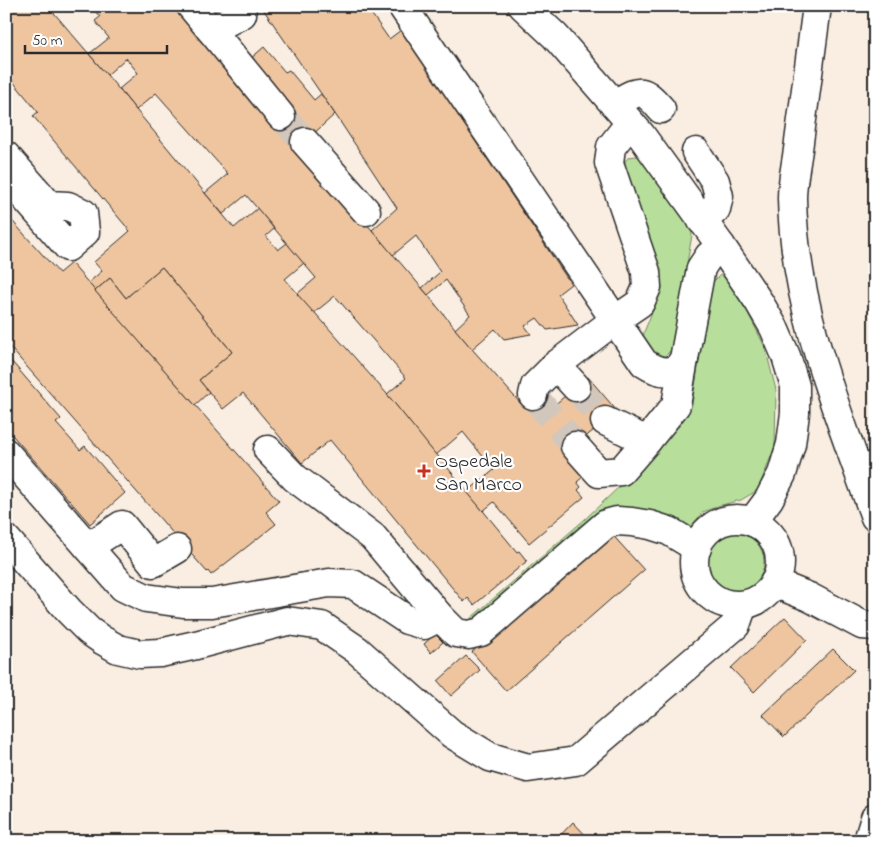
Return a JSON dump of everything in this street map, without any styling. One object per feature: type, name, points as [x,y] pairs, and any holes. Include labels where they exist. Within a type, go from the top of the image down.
[{"type":"street","points":[[191,6],[281,116]]},
{"type":"street","points":[[402,6],[644,363],[654,370],[666,372],[676,369],[684,359]]},
{"type":"street","points":[[523,6],[554,36],[642,135],[721,246],[759,302],[774,328],[786,356],[795,386],[794,421],[791,444],[782,474],[769,499],[752,522]]},
{"type":"street","points":[[817,6],[792,196],[794,241],[800,284],[813,336],[875,517]]},
{"type":"street","points":[[211,30],[242,14]]},
{"type":"street","points":[[614,104],[641,92],[649,95],[661,109]]},
{"type":"street","points":[[533,395],[535,386],[556,365],[640,303],[647,287],[646,272],[609,163],[611,147],[622,133],[632,125]]},
{"type":"street","points":[[305,142],[366,211]]},
{"type":"street","points":[[696,152],[715,181],[719,196],[716,209],[702,220]]},
{"type":"street","points":[[6,156],[49,205],[68,206],[84,213],[85,232],[68,247],[6,176]]},
{"type":"street","points":[[575,446],[599,473],[620,471],[676,405],[701,268],[709,256],[721,246]]},
{"type":"street","points":[[556,365],[576,387]]},
{"type":"street","points":[[605,421],[647,441]]},
{"type":"street","points":[[268,450],[295,478],[373,538],[440,617],[456,633],[470,635],[481,632],[606,524],[617,521],[650,525],[669,531],[697,548]]},
{"type":"street","points":[[6,453],[123,587],[146,598],[212,603],[330,582],[353,584],[407,620],[424,625],[440,617]]},
{"type":"street","points":[[734,519],[752,522],[770,535],[777,548],[779,561],[778,575],[771,587],[761,597],[742,605],[720,602],[708,594],[699,583],[694,569],[694,554],[699,541],[708,530],[720,522],[734,519]]},
{"type":"street","points":[[88,547],[122,525],[153,563],[176,549]]},
{"type":"street","points":[[6,539],[89,631],[118,649],[140,654],[160,653],[196,646],[287,621],[322,626],[357,650],[452,734],[490,757],[528,768],[576,761],[736,625],[742,605]]},
{"type":"street","points":[[774,582],[809,597],[862,625],[875,626]]},
{"type":"street","points":[[868,841],[875,818]]},
{"type":"green space","points":[[629,157],[640,157],[687,221],[692,235],[672,349],[663,358],[651,352],[643,340],[644,332],[662,288],[660,268],[625,169],[625,161]]},
{"type":"green space","points":[[720,275],[728,278],[765,347],[776,390],[775,446],[758,490],[741,500],[703,512],[687,531],[644,513],[473,623],[471,618],[584,520],[638,469],[680,425],[692,404],[712,283]]},
{"type":"green space","points":[[735,533],[746,535],[759,546],[764,562],[762,573],[751,586],[735,591],[724,589],[711,578],[706,562],[708,551],[719,538]]},
{"type":"building","points":[[6,6],[48,6],[234,228],[258,208],[274,229],[266,236],[278,250],[287,243],[304,263],[285,279],[387,394],[517,552],[519,551],[527,561],[474,605],[468,598],[464,602],[330,440],[302,463],[243,393],[223,409],[199,380],[232,352],[162,267],[126,298],[110,278],[95,291],[88,283],[102,271],[94,262],[130,231],[33,116],[38,112],[6,73]]},
{"type":"building","points":[[91,6],[175,6],[276,121],[249,60],[264,47],[285,72],[289,70],[314,100],[321,94],[335,114],[298,148],[372,230],[472,349],[522,405],[539,390],[553,406],[588,377],[617,411],[566,453],[584,476],[577,482],[581,487],[578,490],[584,497],[529,543],[494,502],[483,511],[467,492],[494,470],[463,432],[436,455],[387,394],[406,378],[335,296],[314,313],[297,294],[316,278],[246,195],[223,214],[205,193],[228,174],[156,93],[136,110],[119,89],[138,73],[126,58],[107,75],[89,54],[109,38],[95,21],[100,17]]},
{"type":"building","points":[[261,6],[366,6],[389,39],[401,30],[571,284],[558,294],[578,325],[547,330],[537,318],[525,326],[531,334],[504,339],[495,329],[472,349],[455,329],[470,315],[446,280],[428,295],[422,288],[440,272],[416,236],[393,255],[372,230],[397,208]]},
{"type":"building","points":[[6,214],[59,273],[71,263],[279,501],[266,512],[276,524],[211,575],[6,343]]},
{"type":"building","points":[[162,267],[232,352],[199,380],[209,392],[195,405],[95,291],[110,278],[126,298]]},
{"type":"building","points":[[12,362],[61,419],[56,423],[80,450],[85,446],[125,493],[90,524],[6,428],[6,363]]},
{"type":"building","points":[[609,531],[644,570],[506,691],[472,652]]},
{"type":"building","points":[[785,617],[807,640],[754,692],[731,668]]},
{"type":"building","points":[[435,634],[443,642],[431,653],[424,644]]},
{"type":"building","points":[[833,649],[854,670],[784,737],[763,715]]},
{"type":"building","points":[[466,656],[480,670],[451,696],[438,681]]},
{"type":"building","points":[[573,822],[591,841],[555,841]]},
{"type":"tunnel","points":[[281,116],[305,142]]},
{"type":"tunnel","points":[[576,387],[605,421]]},
{"type":"tunnel","points":[[533,395],[575,446]]},
{"type":"place","name":"Ospedale San Marco","points":[[424,471]]}]
